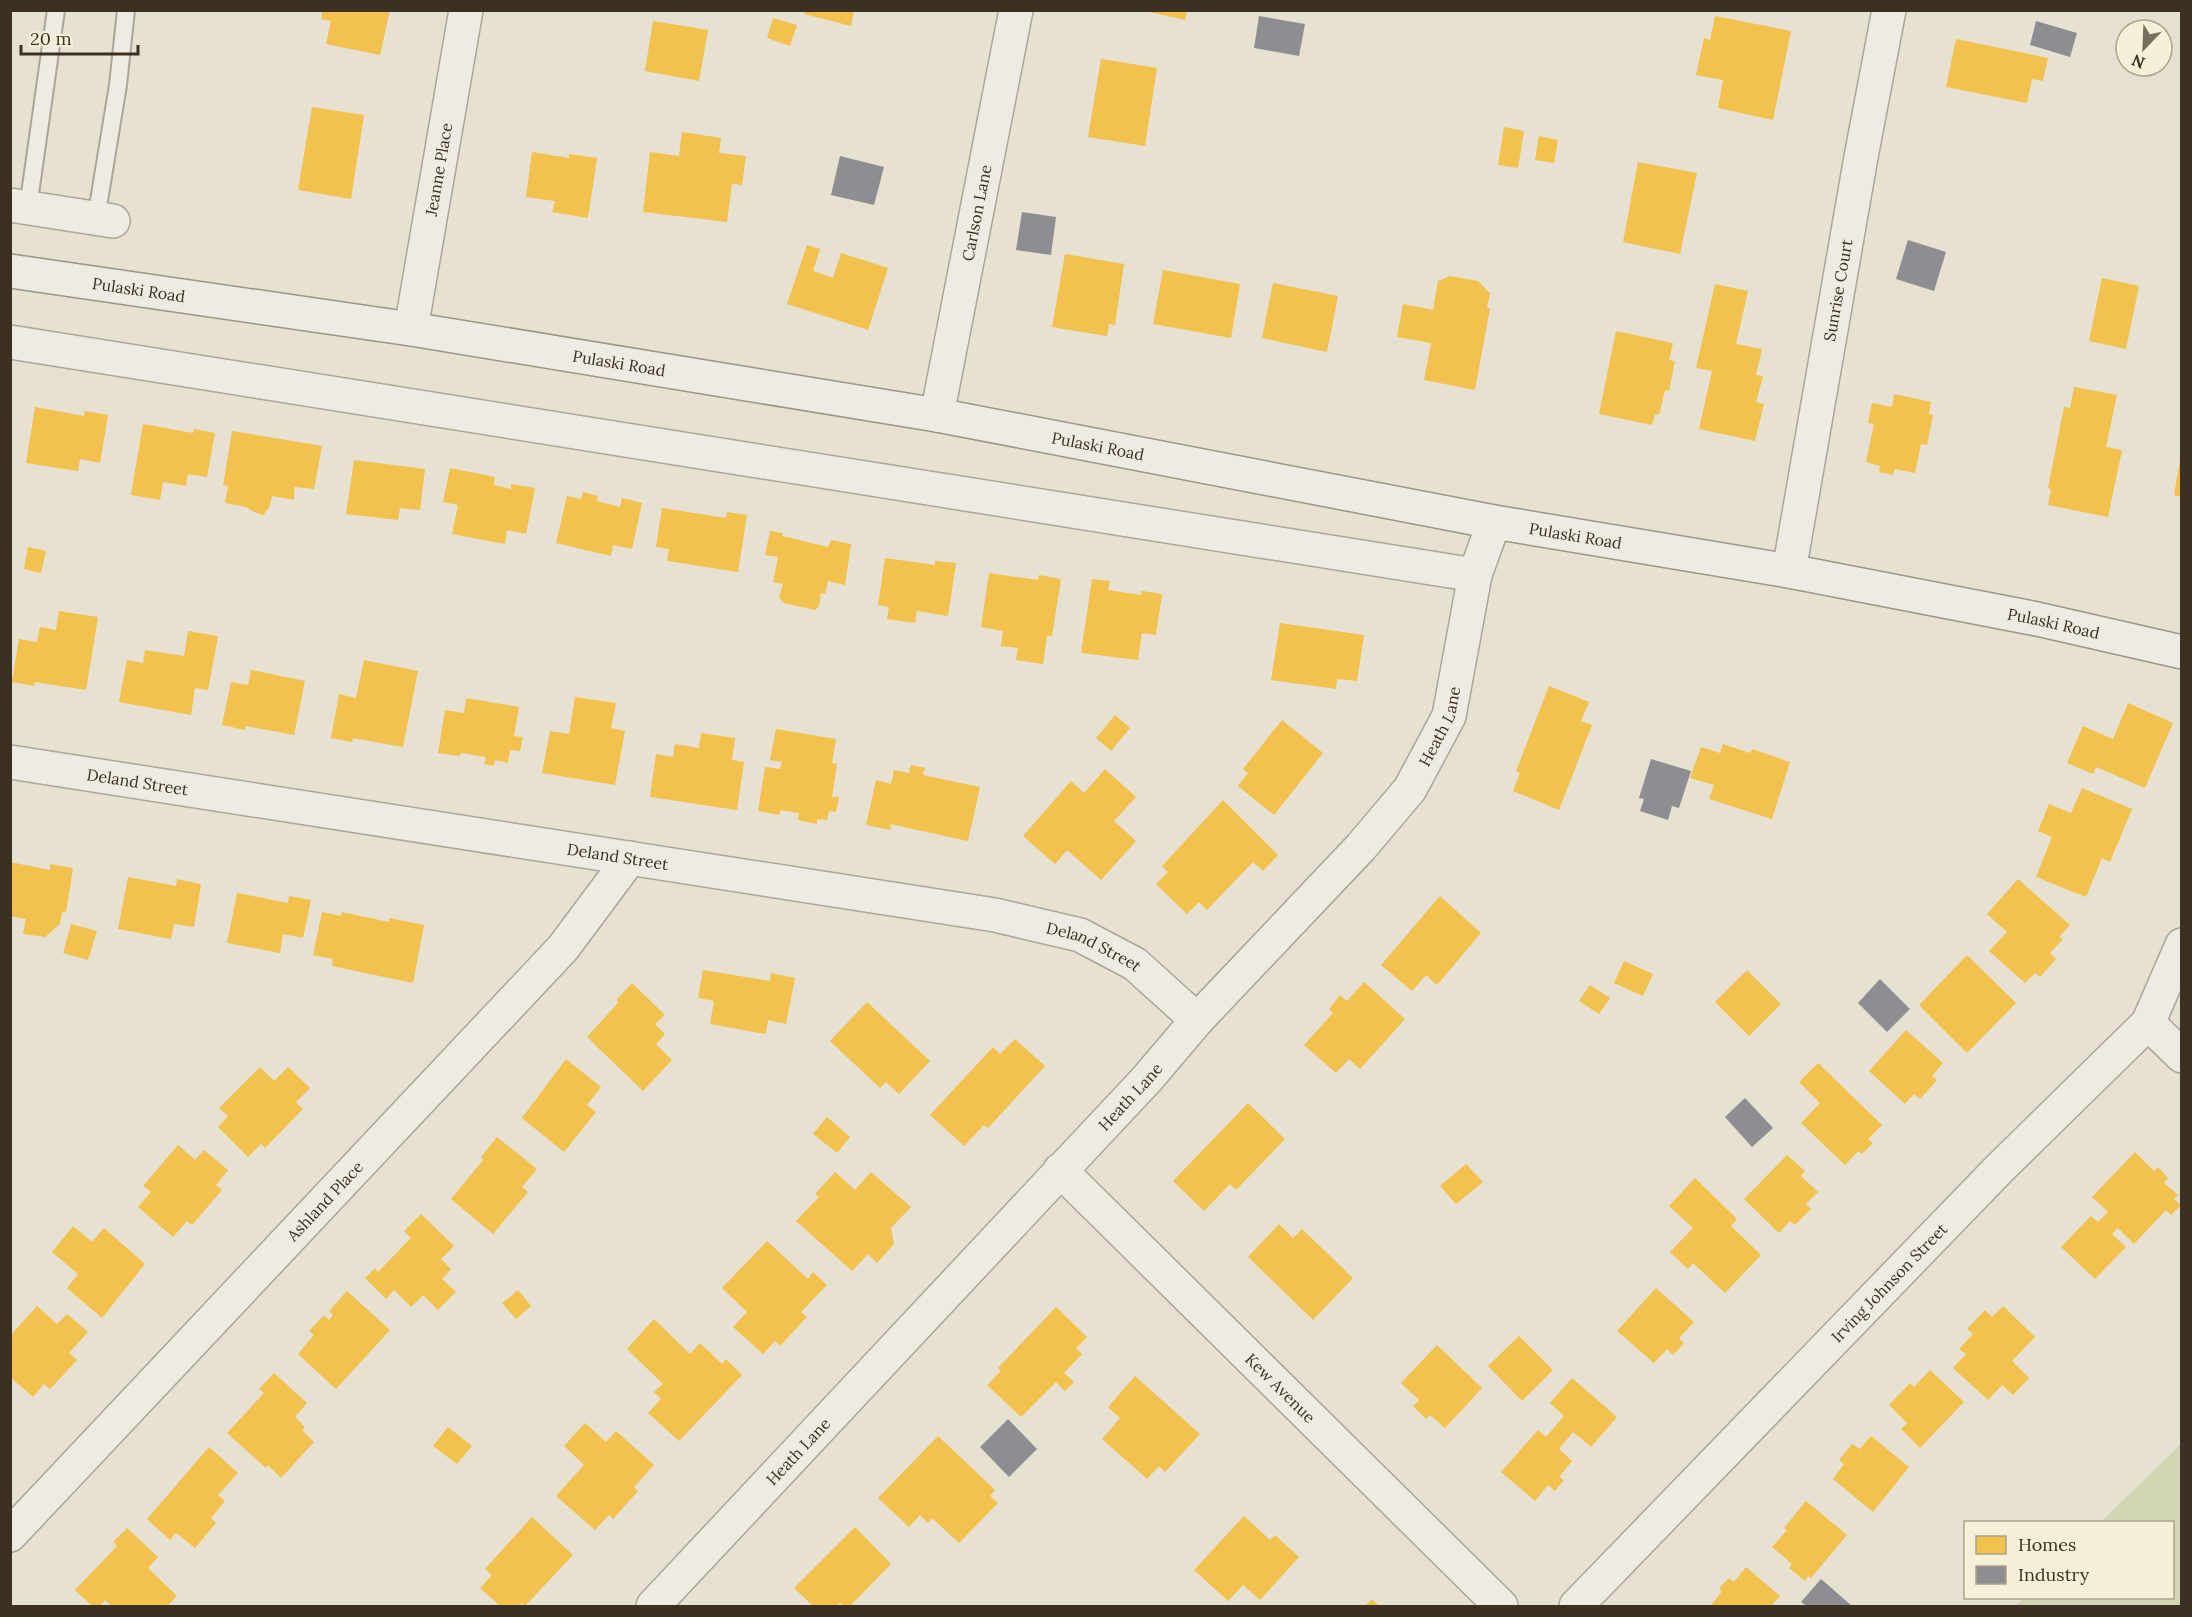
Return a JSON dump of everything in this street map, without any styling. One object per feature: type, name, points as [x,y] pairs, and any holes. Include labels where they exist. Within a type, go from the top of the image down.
[{"type":"street","name":"Jeanne Place","points":[[411,329],[466,10]]},
{"type":"street","name":"Carlson Lane","points":[[937,415],[1016,10]]},
{"type":"street","name":"Sunrise Court","points":[[1790,571],[1859,168],[1889,10]]},
{"type":"street","points":[[19,206],[104,220]]},
{"type":"street","name":"Pulaski Road","points":[[10,271],[411,329],[937,415],[1494,522],[1790,571],[2037,619],[2181,652]]},
{"type":"street","points":[[10,342],[1475,575]]},
{"type":"street","name":"Heath Lane","points":[[653,1606],[1060,1170],[1147,1080],[1197,1020],[1360,846],[1410,789],[1449,716],[1475,575],[1494,522]]},
{"type":"street","name":"Deland Street","points":[[10,762],[995,915],[1080,935],[1135,964],[1197,1020]]},
{"type":"street","name":"Ashland Place","points":[[10,1535],[563,948],[630,858]]},
{"type":"street","name":"Irving Johnson Street","points":[[1576,1606],[1991,1177],[2148,1023],[2181,945]]},
{"type":"street","points":[[2148,1023],[2181,1056]]},
{"type":"street","name":"Kew Avenue","points":[[1060,1170],[1501,1606]]},
{"type":"lane","points":[[19,206],[56,10]]},
{"type":"lane","points":[[104,220],[126,10]]},
{"type":"green space","points":[[2181,1444],[2181,1606],[2015,1606],[2023,1599],[2174,1599],[2174,1521],[2102,1521]]},
{"type":"building: Homes","points":[[323,10],[390,10],[380,55],[326,44],[331,21],[321,19]]},
{"type":"building: Homes","points":[[805,10],[854,10],[851,26],[804,14]]},
{"type":"building: Homes","points":[[1140,10],[1187,10],[1185,20]]},
{"type":"building: Homes","points":[[1715,16],[1791,31],[1773,120],[1718,108],[1723,80],[1696,75],[1704,38],[1710,40]]},
{"type":"building: Homes","points":[[773,18],[797,25],[790,46],[767,38]]},
{"type":"building: Homes","points":[[653,21],[708,30],[699,81],[645,71]]},
{"type":"building: Homes","points":[[1956,39],[2048,58],[2043,81],[2032,79],[2027,103],[1946,87]]},
{"type":"building: Homes","points":[[1101,59],[1157,68],[1145,146],[1088,137]]},
{"type":"building: Homes","points":[[312,107],[364,115],[351,199],[298,190]]},
{"type":"building: Homes","points":[[1504,127],[1524,131],[1518,168],[1498,165]]},
{"type":"building: Homes","points":[[682,132],[721,138],[719,153],[746,156],[742,185],[732,184],[727,222],[643,212],[650,152],[679,156]]},
{"type":"building: Homes","points":[[1539,136],[1558,140],[1554,163],[1535,160]]},
{"type":"building: Homes","points":[[532,152],[569,158],[569,154],[597,158],[588,218],[552,212],[555,201],[526,197]]},
{"type":"building: Homes","points":[[1638,162],[1697,173],[1680,254],[1623,242]]},
{"type":"building: Homes","points":[[807,245],[820,249],[813,271],[833,278],[841,253],[888,268],[868,330],[787,304]]},
{"type":"building: Homes","points":[[1065,254],[1124,264],[1115,325],[1109,324],[1107,336],[1052,327]]},
{"type":"building: Homes","points":[[1163,270],[1240,284],[1231,338],[1153,324]]},
{"type":"building: Homes","points":[[1450,276],[1478,281],[1490,293],[1487,308],[1490,308],[1475,390],[1424,380],[1431,343],[1397,337],[1403,304],[1433,310],[1438,281]]},
{"type":"building: Homes","points":[[2102,278],[2139,286],[2126,349],[2089,341]]},
{"type":"building: Homes","points":[[1273,283],[1338,296],[1327,352],[1262,338]]},
{"type":"building: Homes","points":[[1715,284],[1748,291],[1736,344],[1762,349],[1756,375],[1763,376],[1756,402],[1764,404],[1755,441],[1699,429],[1712,371],[1696,368]]},
{"type":"building: Homes","points":[[1616,331],[1673,343],[1669,360],[1675,361],[1669,391],[1665,390],[1659,415],[1655,414],[1652,425],[1599,414]]},
{"type":"building: Homes","points":[[2074,387],[2117,395],[2106,447],[2122,450],[2108,517],[2048,505],[2051,489],[2048,488],[2064,407],[2070,408]]},
{"type":"building: Homes","points":[[1894,394],[1931,402],[1929,414],[1933,415],[1927,445],[1921,444],[1915,473],[1895,469],[1893,475],[1879,472],[1880,466],[1866,462],[1874,424],[1868,423],[1872,403],[1892,407]]},
{"type":"building: Homes","points":[[35,407],[84,416],[85,411],[108,415],[100,463],[80,459],[78,471],[26,463]]},
{"type":"building: Homes","points":[[143,424],[193,433],[194,429],[215,433],[207,477],[188,474],[186,486],[163,482],[160,500],[131,495]]},
{"type":"building: Homes","points":[[232,431],[322,446],[314,489],[294,487],[294,500],[272,496],[269,508],[263,515],[246,507],[225,503],[228,486],[223,485]]},
{"type":"building: Homes","points":[[354,460],[425,469],[420,510],[400,508],[398,520],[346,514]]},
{"type":"building: Homes","points":[[2180,460],[2182,460],[2182,497],[2174,495]]},
{"type":"building: Homes","points":[[450,468],[495,477],[494,485],[511,489],[511,484],[535,488],[526,534],[507,530],[505,544],[452,534],[458,505],[443,502]]},
{"type":"building: Homes","points":[[583,492],[598,496],[597,501],[620,507],[622,498],[642,503],[632,549],[613,545],[611,556],[556,543],[567,496],[581,499]]},
{"type":"building: Homes","points":[[662,508],[726,518],[727,512],[747,515],[738,572],[667,561],[669,549],[656,547]]},
{"type":"building: Homes","points":[[770,531],[828,547],[831,540],[851,544],[845,585],[828,581],[825,594],[821,593],[819,606],[815,610],[784,603],[779,597],[783,584],[773,582],[778,557],[765,555]]},
{"type":"building: Homes","points":[[28,547],[46,551],[41,573],[24,569]]},
{"type":"building: Homes","points":[[885,558],[935,565],[935,561],[956,563],[948,616],[917,611],[915,623],[887,619],[889,607],[878,605]]},
{"type":"building: Homes","points":[[989,573],[1038,580],[1039,575],[1061,579],[1052,636],[1047,636],[1043,664],[1016,660],[1018,648],[1001,646],[1003,631],[981,627]]},
{"type":"building: Homes","points":[[1092,579],[1110,581],[1108,590],[1141,595],[1142,591],[1162,594],[1156,635],[1142,633],[1138,660],[1081,653]]},
{"type":"building: Homes","points":[[59,611],[98,617],[86,690],[35,682],[34,686],[12,682],[19,639],[37,642],[40,627],[56,630]]},
{"type":"building: Homes","points":[[1280,623],[1364,635],[1357,681],[1337,679],[1336,689],[1271,680]]},
{"type":"building: Homes","points":[[188,631],[218,636],[208,690],[195,688],[191,715],[119,702],[127,660],[143,663],[145,650],[184,656]]},
{"type":"building: Homes","points":[[364,660],[418,671],[403,747],[353,738],[352,742],[331,738],[339,694],[356,698]]},
{"type":"building: Homes","points":[[251,670],[305,681],[294,735],[246,726],[245,730],[222,725],[231,682],[248,685]]},
{"type":"building: Homes","points":[[1549,686],[1589,702],[1581,721],[1592,725],[1559,810],[1513,791],[1520,773],[1516,771]]},
{"type":"building: Homes","points":[[575,697],[616,703],[611,728],[625,731],[615,785],[542,773],[550,731],[569,734]]},
{"type":"building: Homes","points":[[466,698],[519,707],[514,736],[523,737],[520,751],[510,750],[508,763],[495,760],[494,766],[484,764],[486,757],[461,753],[460,756],[438,753],[445,710],[464,713]]},
{"type":"building: Homes","points":[[2128,703],[2173,723],[2145,788],[2096,767],[2093,774],[2067,763],[2083,726],[2113,739]]},
{"type":"building: Homes","points":[[1115,715],[1130,728],[1111,751],[1096,738]]},
{"type":"building: Homes","points":[[1282,720],[1323,753],[1274,815],[1238,786],[1248,773],[1243,769]]},
{"type":"building: Homes","points":[[776,729],[836,739],[832,763],[837,764],[832,797],[839,797],[836,812],[829,811],[827,820],[817,819],[817,824],[798,820],[799,813],[780,810],[780,815],[758,811],[765,767],[780,769],[782,762],[770,760]]},
{"type":"building: Homes","points":[[701,733],[735,738],[732,760],[744,762],[737,810],[650,797],[656,754],[673,757],[675,744],[699,748]]},
{"type":"building: Homes","points":[[1723,744],[1750,753],[1752,749],[1790,762],[1772,819],[1709,799],[1714,785],[1690,778],[1701,747],[1720,753]]},
{"type":"building: Homes","points":[[911,765],[925,768],[923,775],[980,787],[968,841],[890,824],[891,830],[866,825],[876,780],[891,784],[894,770],[909,773]]},
{"type":"building: Homes","points":[[1105,769],[1136,797],[1114,821],[1136,841],[1101,880],[1067,850],[1055,864],[1023,836],[1071,781],[1084,793]]},
{"type":"building: Homes","points":[[2082,788],[2132,809],[2110,862],[2102,858],[2086,897],[2036,877],[2052,837],[2038,831],[2049,804],[2071,813]]},
{"type":"building: Homes","points":[[1223,800],[1278,855],[1263,871],[1253,862],[1207,910],[1199,902],[1187,914],[1156,884],[1168,872],[1162,866]]},
{"type":"building: Homes","points":[[10,862],[50,870],[50,864],[73,868],[66,912],[62,912],[60,924],[45,937],[23,934],[26,919],[10,916]]},
{"type":"building: Homes","points":[[128,877],[176,886],[177,879],[201,884],[194,927],[174,924],[171,939],[118,929]]},
{"type":"building: Homes","points":[[2018,879],[2070,925],[2059,937],[2063,939],[2050,953],[2056,959],[2040,977],[2035,973],[2025,983],[1989,951],[2007,932],[1987,914]]},
{"type":"building: Homes","points":[[237,893],[288,903],[289,896],[311,900],[303,938],[283,934],[280,953],[227,943]]},
{"type":"building: Homes","points":[[1440,896],[1481,933],[1437,985],[1426,975],[1412,991],[1381,965]]},
{"type":"building: Homes","points":[[322,912],[341,916],[342,912],[389,922],[389,918],[424,925],[413,983],[332,966],[333,959],[313,955]]},
{"type":"building: Homes","points":[[71,924],[97,931],[88,960],[63,953]]},
{"type":"building: Homes","points":[[1967,955],[2016,1003],[1967,1053],[1919,1005]]},
{"type":"building: Homes","points":[[1624,961],[1653,974],[1643,996],[1614,983]]},
{"type":"building: Homes","points":[[703,970],[770,981],[771,973],[795,978],[786,1024],[768,1020],[766,1034],[710,1024],[714,1001],[698,998]]},
{"type":"building: Homes","points":[[1747,970],[1781,1004],[1749,1036],[1715,1002]]},
{"type":"building: Homes","points":[[1364,982],[1405,1019],[1360,1069],[1349,1059],[1336,1073],[1304,1045],[1333,1013],[1329,1009],[1340,995],[1347,1001]]},
{"type":"building: Homes","points":[[632,983],[665,1015],[655,1024],[665,1034],[656,1044],[672,1060],[643,1091],[587,1037],[618,1003],[617,999]]},
{"type":"building: Homes","points":[[1590,985],[1610,998],[1599,1014],[1579,1001]]},
{"type":"building: Homes","points":[[867,1002],[930,1061],[899,1094],[886,1082],[880,1088],[830,1041]]},
{"type":"building: Homes","points":[[1906,1030],[1943,1063],[1932,1076],[1937,1080],[1920,1099],[1914,1094],[1905,1104],[1869,1071]]},
{"type":"building: Homes","points":[[1015,1039],[1045,1066],[988,1128],[984,1125],[964,1146],[930,1115],[993,1047],[1000,1054]]},
{"type":"building: Homes","points":[[566,1059],[601,1087],[587,1105],[596,1112],[564,1152],[522,1118]]},
{"type":"building: Homes","points":[[1818,1063],[1882,1125],[1868,1139],[1873,1143],[1862,1154],[1858,1151],[1845,1165],[1801,1123],[1820,1103],[1799,1082]]},
{"type":"building: Homes","points":[[260,1067],[274,1081],[288,1067],[310,1088],[296,1102],[303,1109],[265,1148],[261,1144],[248,1157],[218,1127],[228,1116],[219,1108]]},
{"type":"building: Homes","points":[[1248,1103],[1285,1139],[1236,1190],[1230,1184],[1204,1211],[1173,1181]]},
{"type":"building: Homes","points":[[827,1117],[850,1137],[837,1153],[813,1134]]},
{"type":"building: Homes","points":[[497,1137],[537,1169],[522,1187],[528,1192],[493,1234],[451,1199],[483,1160],[481,1157]]},
{"type":"building: Homes","points":[[178,1145],[195,1160],[204,1150],[228,1170],[216,1185],[222,1190],[192,1225],[187,1221],[173,1237],[138,1207],[151,1192],[143,1186]]},
{"type":"building: Homes","points":[[2135,1152],[2154,1171],[2158,1167],[2168,1178],[2164,1183],[2178,1195],[2174,1199],[2181,1205],[2171,1215],[2166,1210],[2134,1244],[2118,1228],[2112,1234],[2126,1247],[2095,1279],[2061,1247],[2091,1216],[2098,1222],[2108,1212],[2092,1197]]},
{"type":"building: Homes","points":[[1787,1155],[1805,1171],[1801,1176],[1818,1192],[1806,1204],[1811,1209],[1795,1225],[1790,1221],[1779,1233],[1744,1199]]},
{"type":"building: Homes","points":[[1466,1164],[1483,1182],[1456,1204],[1440,1186]]},
{"type":"building: Homes","points":[[835,1172],[855,1190],[871,1172],[911,1207],[891,1228],[894,1244],[877,1263],[868,1254],[852,1271],[796,1221],[819,1197],[815,1194]]},
{"type":"building: Homes","points":[[1695,1178],[1737,1219],[1731,1226],[1761,1255],[1725,1293],[1693,1263],[1688,1269],[1670,1252],[1693,1228],[1669,1206]]},
{"type":"building: Homes","points":[[421,1214],[454,1246],[441,1259],[451,1269],[442,1279],[456,1292],[438,1310],[423,1295],[411,1307],[394,1290],[386,1299],[365,1278],[375,1268],[378,1272],[411,1238],[404,1231]]},
{"type":"building: Homes","points":[[1279,1224],[1293,1238],[1302,1229],[1353,1278],[1313,1320],[1248,1257]]},
{"type":"building: Homes","points":[[73,1226],[92,1242],[104,1228],[145,1264],[102,1318],[67,1288],[78,1274],[52,1252]]},
{"type":"building: Homes","points":[[767,1241],[808,1279],[813,1272],[827,1285],[801,1312],[807,1317],[780,1346],[775,1341],[763,1354],[733,1327],[747,1312],[722,1288]]},
{"type":"building: Homes","points":[[1656,1288],[1694,1322],[1679,1338],[1684,1343],[1673,1355],[1667,1349],[1654,1363],[1617,1331]]},
{"type":"building: Homes","points":[[518,1290],[531,1306],[516,1319],[502,1303]]},
{"type":"building: Homes","points":[[347,1291],[390,1330],[336,1389],[298,1354],[314,1335],[309,1331],[324,1315],[329,1320],[333,1315],[329,1311]]},
{"type":"building: Homes","points":[[37,1306],[57,1324],[67,1314],[88,1332],[69,1353],[77,1360],[50,1389],[44,1384],[33,1397],[10,1377],[10,1336]]},
{"type":"building: Homes","points":[[2003,1306],[2035,1337],[2012,1361],[2029,1378],[2013,1395],[2002,1385],[1988,1400],[1953,1368],[1966,1354],[1959,1349],[1973,1334],[1967,1329],[1985,1310],[1992,1317]]},
{"type":"building: Homes","points":[[1056,1307],[1087,1337],[1076,1348],[1082,1354],[1064,1373],[1074,1382],[1065,1391],[1056,1382],[1021,1417],[987,1385],[1001,1371],[998,1368]]},
{"type":"building: Homes","points":[[654,1319],[690,1354],[700,1343],[722,1364],[726,1359],[742,1375],[679,1441],[648,1413],[661,1399],[654,1392],[663,1384],[627,1349]]},
{"type":"building: Homes","points":[[1519,1336],[1553,1370],[1522,1401],[1488,1366]]},
{"type":"building: Homes","points":[[1437,1345],[1482,1388],[1445,1428],[1430,1415],[1426,1419],[1413,1406],[1419,1400],[1401,1383]]},
{"type":"building: Homes","points":[[1930,1370],[1964,1402],[1920,1448],[1901,1429],[1907,1423],[1889,1405],[1910,1383],[1914,1387]]},
{"type":"building: Homes","points":[[274,1373],[307,1403],[295,1417],[305,1427],[302,1430],[314,1442],[281,1478],[268,1465],[266,1468],[227,1433],[264,1393],[259,1389]]},
{"type":"building: Homes","points":[[1135,1376],[1200,1434],[1165,1472],[1159,1466],[1147,1479],[1102,1439],[1120,1418],[1108,1407]]},
{"type":"building: Homes","points":[[1572,1378],[1617,1417],[1591,1447],[1573,1432],[1559,1449],[1572,1461],[1559,1477],[1564,1480],[1555,1491],[1548,1485],[1535,1501],[1501,1472],[1538,1430],[1546,1437],[1564,1416],[1550,1403]]},
{"type":"building: Homes","points":[[585,1423],[606,1442],[616,1431],[654,1465],[634,1487],[638,1491],[613,1519],[609,1515],[595,1530],[556,1496],[584,1465],[564,1446]]},
{"type":"building: Homes","points":[[448,1427],[472,1446],[457,1464],[433,1446]]},
{"type":"building: Homes","points":[[938,1436],[995,1490],[990,1496],[998,1503],[959,1543],[932,1518],[928,1523],[920,1515],[909,1527],[878,1498]]},
{"type":"building: Homes","points":[[1871,1436],[1909,1467],[1873,1512],[1833,1479],[1844,1464],[1839,1460],[1852,1444],[1860,1449]]},
{"type":"building: Homes","points":[[209,1447],[238,1473],[218,1495],[225,1501],[211,1518],[216,1523],[195,1548],[176,1533],[170,1540],[147,1519]]},
{"type":"building: Homes","points":[[1806,1501],[1847,1535],[1811,1578],[1808,1576],[1805,1581],[1789,1568],[1792,1564],[1772,1547],[1787,1530],[1784,1528]]},
{"type":"building: Homes","points":[[1244,1516],[1270,1540],[1275,1535],[1299,1557],[1260,1600],[1243,1585],[1228,1601],[1194,1570]]},
{"type":"building: Homes","points":[[532,1517],[573,1555],[525,1606],[522,1603],[518,1606],[500,1606],[480,1588],[492,1575],[485,1569]]},
{"type":"building: Homes","points":[[855,1527],[891,1564],[850,1606],[840,1603],[836,1606],[813,1606],[794,1588]]},
{"type":"building: Homes","points":[[127,1528],[158,1557],[148,1568],[177,1596],[167,1606],[111,1606],[105,1600],[100,1606],[92,1606],[75,1590],[117,1546],[113,1542]]},
{"type":"building: Homes","points":[[1746,1567],[1780,1596],[1771,1606],[1710,1606],[1721,1593],[1720,1587],[1729,1578],[1734,1582]]},
{"type":"building: Homes","points":[[1372,1599],[1379,1606],[1365,1606]]},
{"type":"building: Industry","points":[[1259,16],[1305,24],[1299,56],[1254,48]]},
{"type":"building: Industry","points":[[2036,21],[2077,33],[2070,57],[2030,45]]},
{"type":"building: Industry","points":[[840,156],[884,167],[874,205],[831,195]]},
{"type":"building: Industry","points":[[1022,212],[1056,217],[1051,255],[1016,250]]},
{"type":"building: Industry","points":[[1908,240],[1946,252],[1934,291],[1896,279]]},
{"type":"building: Industry","points":[[1651,759],[1691,771],[1679,808],[1672,806],[1668,820],[1640,811],[1644,799],[1639,798]]},
{"type":"building: Industry","points":[[1880,979],[1910,1009],[1887,1032],[1858,1003]]},
{"type":"building: Industry","points":[[1745,1098],[1773,1128],[1752,1147],[1725,1117]]},
{"type":"building: Industry","points":[[1008,1419],[1037,1449],[1009,1477],[980,1447]]},
{"type":"building: Industry","points":[[1821,1579],[1852,1606],[1807,1606],[1801,1602]]}]
